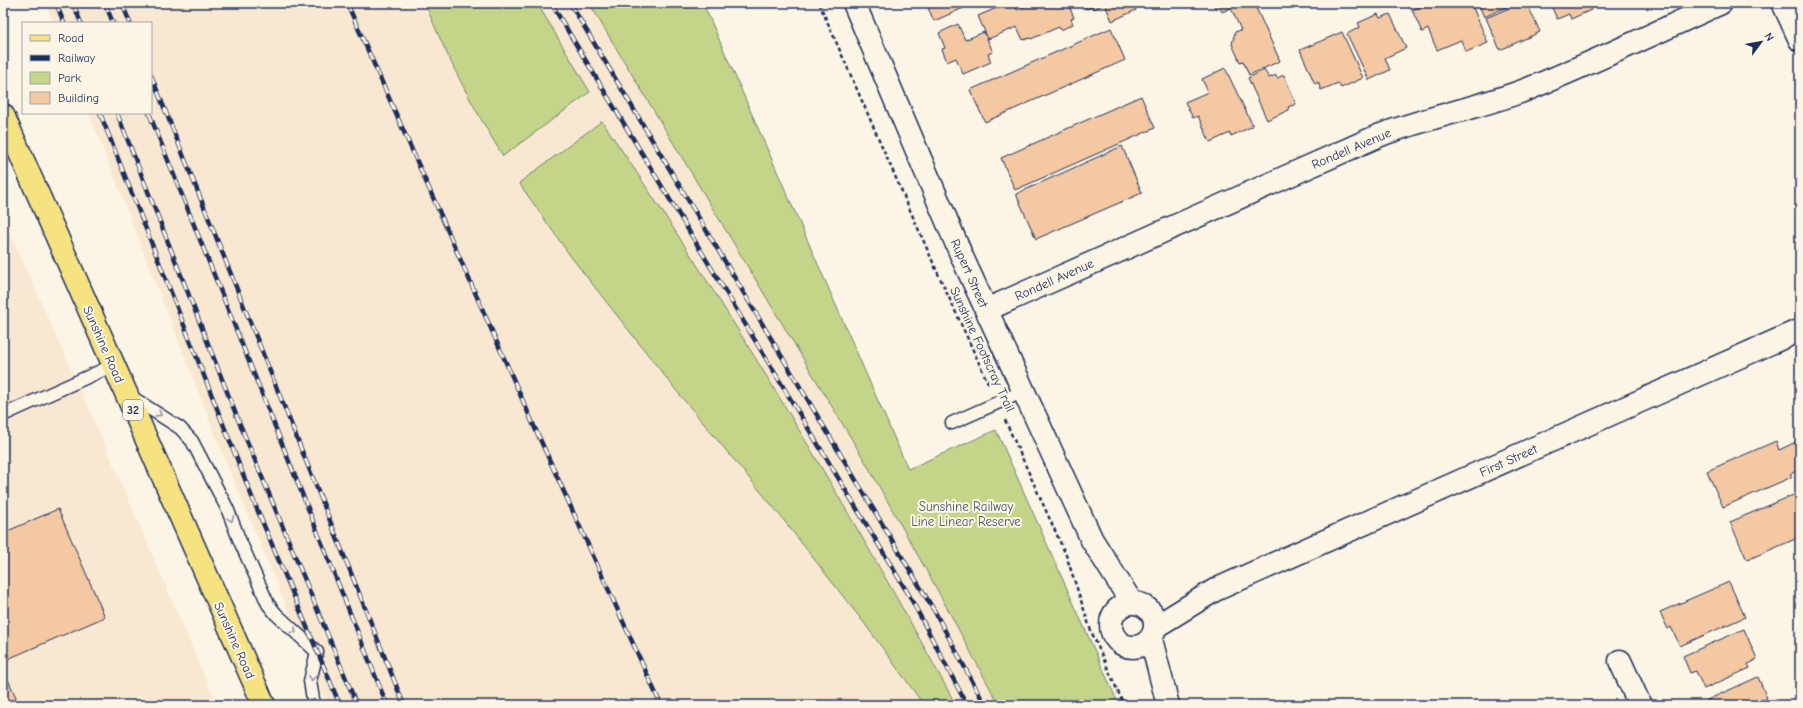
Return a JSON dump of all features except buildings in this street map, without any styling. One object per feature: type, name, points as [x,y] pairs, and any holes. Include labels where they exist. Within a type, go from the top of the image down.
[{"type":"main road","name":"Sunshine Road","points":[[3,115],[264,705]]},
{"type":"street","name":"Rupert Street","points":[[854,3],[986,310],[1092,540],[1114,614]]},
{"type":"street","name":"Rondell Avenue","points":[[986,310],[1378,136],[1406,125],[1489,102],[1528,89],[1721,3]]},
{"type":"street","points":[[1783,3],[1800,40]]},
{"type":"street","name":"First Street","points":[[1146,638],[1215,590],[1800,330]]},
{"type":"street","name":"Rupert Street","points":[[1092,540],[1139,605]]},
{"type":"street","name":"First Street","points":[[1139,605],[1215,590]]},
{"type":"street","points":[[1146,638],[1125,646],[1115,638],[1111,627],[1114,614],[1125,605],[1139,605],[1151,612],[1154,619],[1146,638],[1165,705]]},
{"type":"street","points":[[1146,638],[1168,705]]},
{"type":"street","points":[[1620,661],[1640,705]]},
{"type":"lane","points":[[3,415],[114,365]]},
{"type":"lane","points":[[952,424],[1024,391]]},
{"type":"lane","points":[[126,393],[180,428],[192,441],[227,508],[268,604],[276,614],[317,652],[310,681],[314,705]]},
{"type":"path","name":"Sunshine Footscray Trail","points":[[819,3],[935,267],[1066,555],[1091,631],[1124,705]]},
{"type":"shaded area","points":[[45,3],[589,3],[866,463],[939,593],[999,705],[328,705],[226,463],[89,114],[152,114],[152,22],[53,22]]},
{"type":"shaded area","points":[[3,217],[100,433],[217,705],[3,705]]},
{"type":"green space","points":[[425,3],[537,3],[590,92],[503,156],[461,81],[442,43]]},
{"type":"green space","name":"Sunshine Railway Line Linear Reserve","points":[[589,3],[703,3],[908,469],[996,430],[1119,705],[999,705],[939,593],[866,463]]},
{"type":"green space","points":[[602,121],[696,263],[786,408],[873,556],[956,705],[924,705],[864,623],[775,509],[679,394],[571,257],[519,183]]},
{"type":"railway","points":[[56,3],[64,22]]},
{"type":"railway","points":[[73,3],[81,22]]},
{"type":"railway","points":[[105,3],[113,22]]},
{"type":"railway","points":[[122,3],[130,22]]},
{"type":"railway","points":[[347,3],[534,426],[661,705]]},
{"type":"railway","points":[[551,3],[909,595],[967,705]]},
{"type":"railway","points":[[570,3],[935,612],[985,705]]},
{"type":"railway","points":[[152,77],[404,705]]},
{"type":"railway","points":[[100,114],[254,502],[340,705]]},
{"type":"railway","points":[[117,114],[237,417],[357,705]]},
{"type":"railway","points":[[149,114],[387,705]]}]
